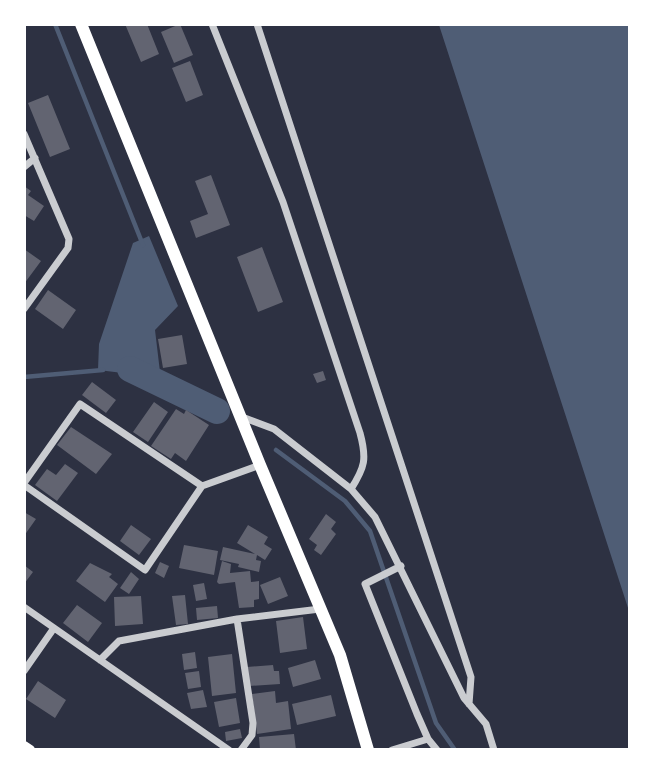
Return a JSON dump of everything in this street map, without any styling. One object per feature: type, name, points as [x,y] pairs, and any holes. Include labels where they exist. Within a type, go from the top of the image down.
[{"type":"highway","points":[[81,24],[340,655],[368,750]]},
{"type":"main road","points":[[24,746],[30,750]]},
{"type":"street","points":[[212,24],[283,202],[360,433],[365,451],[363,470],[351,489]]},
{"type":"street","points":[[257,24],[471,677],[470,704]]},
{"type":"street","points":[[24,134],[69,239],[68,248],[24,309]]},
{"type":"street","points":[[24,167],[34,158]]},
{"type":"street","points":[[202,486],[80,404],[24,484],[145,570],[202,486],[260,465]]},
{"type":"street","points":[[242,417],[274,429],[351,489],[375,517],[464,698],[486,724],[494,750]]},
{"type":"street","points":[[401,566],[365,584],[428,739],[436,750]]},
{"type":"street","points":[[24,607],[229,750]]},
{"type":"street","points":[[100,660],[119,640],[237,619],[321,609]]},
{"type":"street","points":[[237,619],[253,723],[252,735],[242,750]]},
{"type":"street","points":[[24,671],[54,628]]},
{"type":"street","points":[[392,750],[428,739]]},
{"type":"water","points":[[439,25],[629,25],[629,611]]},
{"type":"water","points":[[149,236],[178,306],[155,330],[160,372],[157,388],[123,373],[98,370],[99,344],[133,243]]},
{"type":"building","points":[[125,24],[147,24],[159,54],[141,62]]},
{"type":"building","points":[[180,24],[193,55],[174,63],[161,32]]},
{"type":"building","points":[[190,61],[203,95],[186,102],[172,68]]},
{"type":"building","points":[[48,95],[70,149],[50,157],[28,103]]},
{"type":"building","points":[[211,175],[230,225],[196,238],[190,221],[208,214],[195,181]]},
{"type":"building","points":[[24,186],[31,191],[28,195],[44,206],[34,221],[24,215]]},
{"type":"building","points":[[262,247],[283,302],[258,312],[237,257]]},
{"type":"building","points":[[24,249],[41,261],[24,284]]},
{"type":"building","points":[[48,290],[76,310],[63,329],[35,309]]},
{"type":"building","points":[[182,335],[187,364],[163,368],[158,339]]},
{"type":"building","points":[[323,371],[326,380],[317,383],[313,374]]},
{"type":"building","points":[[92,382],[116,400],[106,413],[82,395]]},
{"type":"building","points":[[154,402],[168,412],[148,442],[133,432]]},
{"type":"building","points":[[176,409],[184,414],[186,410],[209,425],[186,461],[175,453],[171,459],[151,446]]},
{"type":"building","points":[[71,427],[112,454],[96,474],[57,445]]},
{"type":"building","points":[[65,464],[78,473],[57,501],[35,485],[47,469],[56,475]]},
{"type":"building","points":[[24,512],[36,519],[24,536]]},
{"type":"building","points":[[326,514],[336,522],[331,529],[336,534],[321,555],[314,550],[317,545],[309,539]]},
{"type":"building","points":[[131,525],[151,539],[139,555],[120,541]]},
{"type":"building","points":[[248,525],[268,537],[264,544],[272,549],[265,560],[257,555],[256,560],[261,561],[259,572],[220,560],[223,547],[255,554],[237,543]]},
{"type":"building","points":[[184,545],[218,551],[214,575],[179,568]]},
{"type":"building","points":[[222,561],[231,564],[230,573],[250,571],[251,582],[259,581],[259,599],[254,600],[254,607],[239,608],[235,582],[217,582]]},
{"type":"building","points":[[160,562],[169,566],[164,578],[155,573]]},
{"type":"building","points":[[90,563],[112,574],[109,577],[118,584],[105,602],[76,581]]},
{"type":"building","points":[[24,565],[33,572],[24,584]]},
{"type":"building","points":[[131,572],[139,579],[129,594],[120,588]]},
{"type":"building","points":[[280,577],[288,596],[268,604],[260,585]]},
{"type":"building","points":[[204,583],[207,599],[196,601],[193,585]]},
{"type":"building","points":[[185,595],[188,624],[176,625],[172,596]]},
{"type":"building","points":[[141,596],[143,624],[115,626],[114,597]]},
{"type":"building","points":[[77,605],[102,623],[88,642],[63,623]]},
{"type":"building","points":[[217,606],[218,618],[197,620],[196,608]]},
{"type":"building","points":[[303,617],[307,649],[280,653],[276,621]]},
{"type":"building","points":[[195,652],[197,668],[184,670],[182,654]]},
{"type":"building","points":[[232,654],[236,693],[212,696],[208,657]]},
{"type":"building","points":[[315,660],[321,679],[293,687],[288,668]]},
{"type":"building","points":[[273,665],[274,671],[279,671],[280,684],[249,686],[247,667]]},
{"type":"building","points":[[199,671],[201,687],[188,689],[185,673]]},
{"type":"building","points":[[38,681],[66,700],[55,718],[26,699]]},
{"type":"building","points":[[203,690],[207,707],[191,709],[187,693]]},
{"type":"building","points":[[275,691],[276,703],[288,701],[291,729],[257,734],[252,694]]},
{"type":"building","points":[[331,695],[336,716],[297,725],[292,704]]},
{"type":"building","points":[[236,698],[240,723],[219,727],[214,702]]},
{"type":"building","points":[[240,729],[242,738],[226,741],[225,732]]},
{"type":"building","points":[[294,734],[296,750],[260,750],[259,737]]},
{"type":"waterway","points":[[55,24],[143,245]]},
{"type":"waterway","points":[[130,369],[217,411]]},
{"type":"waterway","points":[[24,377],[103,370]]},
{"type":"waterway","points":[[276,450],[345,501],[370,531],[436,723],[455,750]]}]
